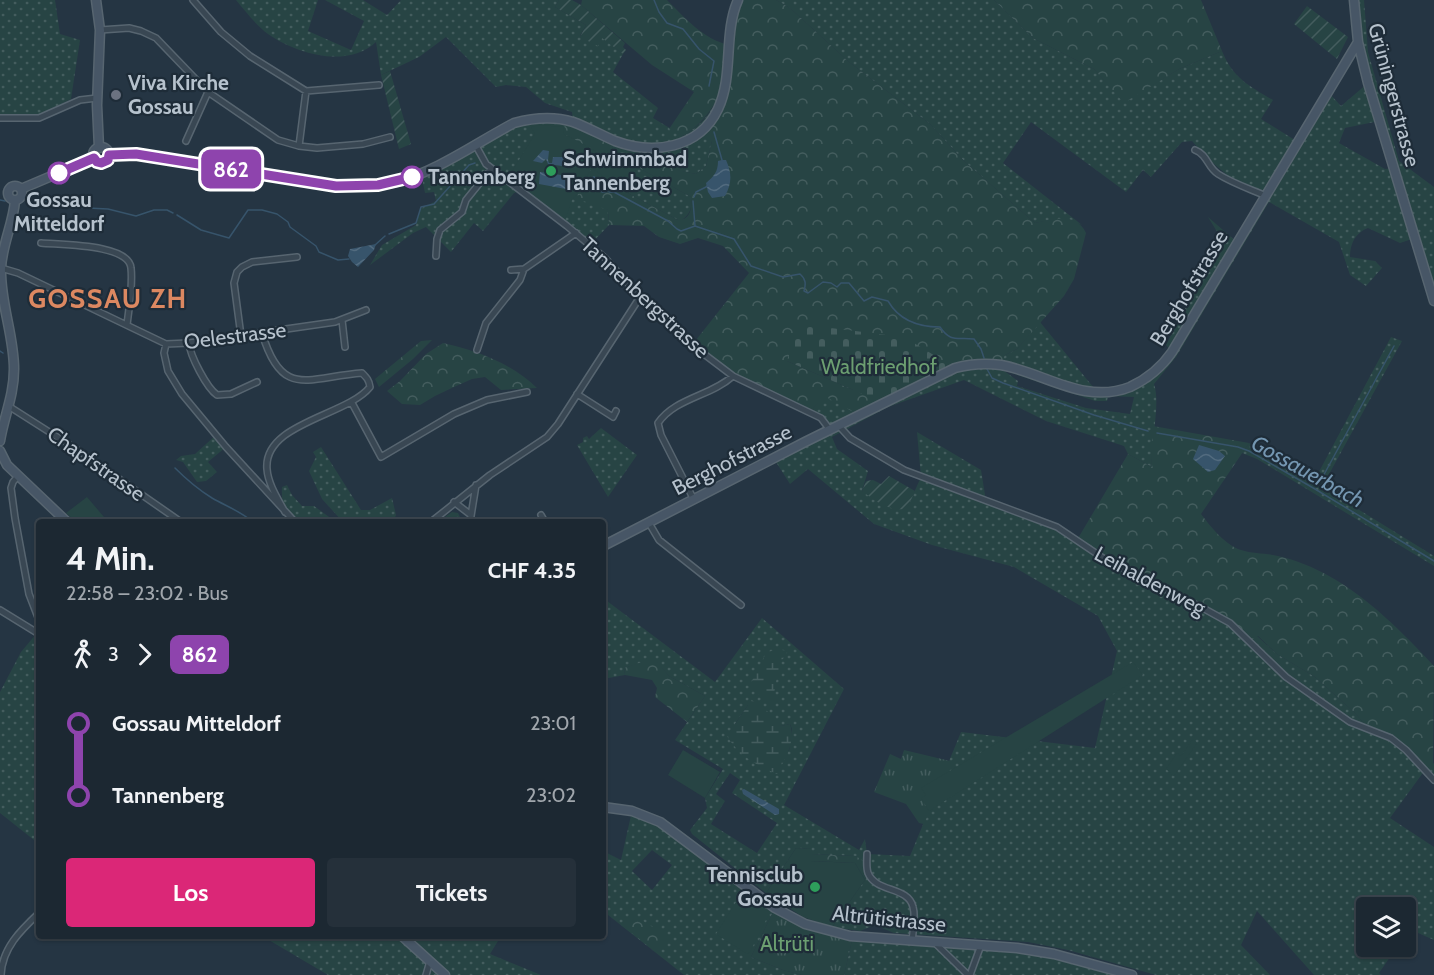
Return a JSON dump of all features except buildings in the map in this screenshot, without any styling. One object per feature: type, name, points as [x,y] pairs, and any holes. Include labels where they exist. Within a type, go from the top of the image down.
[{"type":"street","points":[[96,0],[100,30],[97,98],[99,148]]},
{"type":"street","points":[[193,0],[221,32],[250,56],[306,91],[379,85]]},
{"type":"street","points":[[109,155],[136,154],[324,184],[357,187],[412,177],[514,123],[542,118],[573,122],[614,140],[650,149],[674,146],[705,128],[718,110],[727,75],[732,20],[738,0]]},
{"type":"street","name":"Grüningerstrasse","points":[[1354,0],[1358,42],[1368,83],[1434,302]]},
{"type":"street","points":[[100,30],[129,28],[141,30],[156,38],[208,92],[278,140],[317,148],[363,144],[390,137]]},
{"type":"street","name":"Berghofstrasse","points":[[606,544],[940,374],[965,365],[999,365],[1069,388],[1090,392],[1120,390],[1143,381],[1155,372],[1172,352],[1358,42]]},
{"type":"street","points":[[300,146],[306,91]]},
{"type":"street","points":[[186,141],[208,92]]},
{"type":"street","points":[[0,118],[39,118],[80,100],[97,98]]},
{"type":"street","name":"Tannenbergstrasse","points":[[475,144],[491,169],[576,233],[605,258],[640,297],[692,345],[733,376],[822,418],[835,428]]},
{"type":"street","points":[[99,148],[106,149],[109,155],[108,160],[104,163],[97,162],[94,152],[99,148]]},
{"type":"street","points":[[1195,150],[1206,157],[1209,165],[1218,174],[1266,196]]},
{"type":"street","points":[[15,201],[4,192],[15,186],[21,189],[94,158]]},
{"type":"street","points":[[436,256],[440,230],[462,212],[466,200],[491,169]]},
{"type":"street","points":[[0,441],[10,407],[14,368],[1,268],[5,240],[15,201],[22,197],[21,189]]},
{"type":"street","points":[[511,270],[524,269],[576,233]]},
{"type":"street","points":[[41,243],[109,250],[126,256],[132,266],[127,325]]},
{"type":"street","points":[[241,336],[234,283],[237,272],[252,262],[297,257]]},
{"type":"street","name":"Oelestrasse","points":[[1,268],[18,273],[166,344],[241,336],[342,320],[366,310]]},
{"type":"street","points":[[477,350],[486,323],[520,280],[524,269]]},
{"type":"street","points":[[434,519],[476,485],[547,437],[578,394],[640,297]]},
{"type":"street","points":[[342,320],[345,347]]},
{"type":"street","points":[[262,333],[275,364],[287,377],[306,381],[362,373],[368,378],[370,387],[352,403],[296,427],[274,446],[268,456],[267,469],[270,482],[285,512]]},
{"type":"street","points":[[189,343],[192,355],[210,388],[217,395],[231,394],[257,382]]},
{"type":"street","points":[[166,344],[164,353],[168,371],[182,394],[226,447],[293,519]]},
{"type":"street","points":[[694,500],[661,435],[658,423],[666,412],[724,384],[733,376]]},
{"type":"street","points":[[352,403],[381,457],[454,414],[487,400],[527,392]]},
{"type":"street","points":[[578,394],[612,417],[616,411]]},
{"type":"street","name":"Chapfstrasse","points":[[10,407],[76,449],[177,519]]},
{"type":"street","name":"Leihaldenweg","points":[[835,428],[904,470],[1057,527],[1109,562],[1230,623],[1286,677],[1350,722],[1391,738],[1434,780]]},
{"type":"street","points":[[0,451],[5,462],[18,476],[64,519]]},
{"type":"street","points":[[18,476],[11,488],[29,594],[36,612]]},
{"type":"street","points":[[471,519],[476,485]]},
{"type":"street","points":[[454,502],[471,519]]},
{"type":"street","points":[[541,515],[543,519]]},
{"type":"street","points":[[649,523],[659,540],[741,605]]},
{"type":"street","points":[[0,610],[36,631]]},
{"type":"street","name":"Altrütistrasse","points":[[606,807],[638,812],[667,826],[747,889],[795,919],[823,930],[850,936],[1036,950],[1132,975]]},
{"type":"street","points":[[867,854],[868,872],[874,881],[903,895],[912,903],[914,913],[912,941]]},
{"type":"street","points":[[2,975],[3,961],[14,939],[36,916]]},
{"type":"street","points":[[405,939],[445,975]]},
{"type":"street","points":[[935,943],[969,975],[981,945]]},
{"type":"street","points":[[426,975],[430,961]]},
{"type":"green space","points":[[0,0],[55,0],[60,34],[80,40],[71,99],[40,115],[0,116]]},
{"type":"green space","points":[[236,0],[318,0],[308,31],[351,50],[364,21],[325,0],[363,0],[387,15],[401,0],[559,0],[555,7],[586,25],[580,36],[602,37],[623,54],[613,72],[658,108],[653,118],[683,136],[701,123],[722,99],[706,166],[696,174],[670,169],[655,158],[573,122],[572,112],[545,103],[526,87],[506,85],[496,87],[446,37],[419,57],[381,75],[376,42],[351,55],[322,56],[307,52],[268,34]]},
{"type":"green space","points":[[559,0],[572,0],[581,5],[625,43],[623,47],[626,50],[623,54],[602,38],[598,46],[580,37],[586,25],[555,7]]},
{"type":"green space","points":[[582,0],[667,0],[703,33],[729,45],[738,0],[776,0],[790,8],[849,62],[930,124],[964,161],[1035,223],[1064,219],[1082,226],[1086,233],[1074,279],[1064,296],[1017,349],[1005,355],[1000,365],[955,368],[787,361],[883,403],[859,415],[824,396],[810,412],[733,376],[692,345],[749,273],[723,246],[698,238],[680,244],[659,237],[644,226],[609,225],[608,210],[575,198],[581,193],[583,182],[592,168],[622,190],[678,220],[688,215],[691,209],[691,197],[607,150],[600,153],[564,134],[565,120],[650,149],[664,164],[696,174],[706,166],[712,141],[705,128],[721,99],[700,123],[683,136],[669,129],[694,92],[652,65],[581,5]]},
{"type":"green space","points":[[776,0],[994,0],[1033,38],[1094,69],[1124,102],[1179,69],[1222,51],[1237,75],[1273,100],[1261,119],[1298,142],[1328,92],[1341,106],[1368,83],[1354,0],[1364,0],[1368,52],[1399,161],[1434,187],[1434,290],[1415,238],[1400,243],[1368,228],[1360,233],[1352,243],[1350,257],[1375,261],[1382,268],[1366,286],[1350,275],[1339,242],[1269,202],[1176,357],[1154,384],[1156,413],[1152,467],[1128,454],[1124,446],[1046,421],[964,380],[888,407],[832,437],[837,449],[868,471],[862,491],[907,508],[921,477],[917,432],[981,470],[986,501],[1047,523],[1257,636],[1277,654],[1315,677],[1355,713],[1369,729],[1391,738],[1425,770],[1390,818],[1434,847],[1434,940],[1416,932],[1416,897],[1356,897],[1356,957],[1390,957],[1379,973],[1381,975],[1314,975],[1257,911],[1241,945],[1270,975],[1156,975],[1068,950],[1028,942],[894,933],[875,925],[860,931],[832,927],[869,874],[856,856],[811,854],[811,849],[796,848],[766,893],[692,834],[690,830],[707,808],[705,798],[723,769],[675,740],[705,696],[669,676],[654,659],[624,668],[625,675],[606,678],[606,600],[715,682],[762,618],[844,689],[784,805],[859,850],[865,839],[867,854],[910,856],[961,732],[1095,748],[1117,651],[1098,616],[1014,567],[932,545],[874,524],[808,469],[790,484],[774,459],[830,430],[827,423],[810,412],[824,395],[940,374],[1005,355],[1017,349],[1040,322],[1098,393],[1135,385],[1172,352],[1166,345],[1221,238],[1208,217],[1238,243],[1266,196],[1235,182],[1206,157],[1192,141],[1182,142],[1151,177],[1143,170],[1126,192],[1031,122],[1003,163],[1082,225],[1064,220],[1035,223],[964,161],[930,124],[849,62],[790,8]],"holes":[[[1379,121],[1393,168],[1385,169],[1339,143],[1345,128]],[[1003,370],[1095,401],[1107,401],[1108,396],[1134,397],[1130,414],[1086,408],[1017,386],[1018,381]],[[748,705],[781,726],[790,724],[792,729],[789,751],[735,724]],[[730,773],[740,780],[732,793],[777,823],[757,853],[711,824],[725,801],[716,794]]]},
{"type":"green space","points":[[994,0],[1201,0],[1222,51],[1179,69],[1124,103],[1094,69],[1033,38]]},
{"type":"green space","points":[[1307,6],[1348,37],[1337,59],[1294,24]]},
{"type":"green space","points":[[390,71],[411,144],[399,149],[381,75]]},
{"type":"green space","points":[[557,119],[691,197],[689,213],[682,220],[678,220],[622,190],[583,182],[581,193],[608,210],[609,225],[590,245],[520,191],[514,193],[483,231],[474,223],[451,252],[426,227],[413,233],[370,265],[382,245],[416,225],[420,209],[436,201],[434,192],[425,193],[422,178],[477,149],[514,123]]},
{"type":"green space","name":"Schwimmbad Tannenberg","points":[[539,125],[563,127],[564,134],[599,153],[607,150],[634,165],[637,177],[634,182],[622,190],[592,168],[583,182],[581,191],[572,199],[565,220],[515,184],[517,178],[511,173],[535,134],[531,127]]},
{"type":"green space","name":"Waldfriedhof","points":[[798,324],[904,337],[955,368],[883,403],[787,361]]},
{"type":"green space","points":[[1391,337],[1402,341],[1322,487],[1434,556],[1434,566],[1257,459],[1242,453],[1249,443],[1314,481]]},
{"type":"green space","points":[[432,340],[379,387],[375,379],[421,341]]},
{"type":"green space","points":[[443,343],[493,359],[517,372],[537,388],[501,390],[485,377],[472,379],[420,405],[402,404],[387,391],[426,354]]},
{"type":"green space","points":[[1153,426],[1249,443],[1201,514],[1209,524],[1235,548],[1298,562],[1344,585],[1385,617],[1434,666],[1433,765],[1425,770],[1391,738],[1369,729],[1355,713],[1315,677],[1277,654],[1258,636],[1249,641],[1230,623],[1115,565],[1077,540],[1128,454],[1152,467]]},
{"type":"green space","points":[[601,428],[637,455],[608,497],[577,445],[583,442],[583,438],[587,436],[589,439]]},
{"type":"green space","points":[[216,435],[226,447],[208,462],[217,472],[206,481],[197,482],[183,462],[176,460],[181,456],[195,454]]},
{"type":"green space","points":[[321,447],[361,510],[370,510],[392,498],[396,515],[394,519],[340,519],[322,499],[309,471],[316,457],[313,452]]},
{"type":"green space","points":[[889,476],[915,491],[907,509],[888,507],[862,491],[866,481],[873,480],[881,484]]},
{"type":"green space","points":[[287,485],[302,506],[314,506],[332,519],[292,519],[283,502],[282,487]]},
{"type":"green space","points":[[87,497],[104,517],[73,519],[66,513]]},
{"type":"green space","points":[[452,512],[458,513],[461,519],[442,519]]},
{"type":"green space","points":[[36,634],[36,842],[0,813],[0,692],[21,652]]},
{"type":"green space","points":[[776,649],[788,651],[779,665],[772,705],[749,687],[766,653]]},
{"type":"green space","points":[[654,658],[669,676],[705,696],[687,722],[655,697],[657,688],[652,680],[625,675],[624,668]]},
{"type":"green space","points":[[1133,662],[1143,675],[929,811],[921,798],[926,795],[921,788]]},
{"type":"green space","points":[[749,698],[775,717],[781,726],[790,724],[791,744],[777,774],[749,759],[727,736],[748,705]]},
{"type":"green space","points":[[1193,739],[1197,743],[1174,776],[1166,769],[1177,753],[1181,756]]},
{"type":"green space","points":[[683,750],[720,772],[705,798],[668,775]]},
{"type":"green space","points":[[904,750],[950,761],[924,824],[919,823],[906,804],[874,792],[890,754],[901,759]]},
{"type":"green space","points":[[1434,763],[1434,780],[1425,770]]},
{"type":"green space","points":[[632,811],[648,816],[775,908],[751,957],[802,975],[684,975],[606,913],[606,852],[621,860]],"holes":[[[652,850],[672,865],[652,890],[632,871]]]},
{"type":"green space","name":"Tennisclub Gossau","points":[[796,848],[811,849],[811,861],[855,863],[865,880],[832,927],[803,917],[766,893]]},
{"type":"green space","points":[[811,854],[856,856],[867,864],[869,874],[865,880],[855,863],[810,861]]},
{"type":"green space","points":[[743,891],[770,912],[747,954],[716,934]]},
{"type":"green space","name":"Altrüti","points":[[775,908],[795,919],[853,936],[844,975],[802,975],[751,957]]},
{"type":"green space","points":[[635,916],[672,939],[663,948],[655,951],[621,925]]},
{"type":"green space","points":[[853,936],[1017,948],[1131,975],[844,975]]},
{"type":"green space","points":[[267,939],[499,939],[490,954],[541,975],[328,975]]},
{"type":"water","points":[[543,150],[549,151],[549,163],[552,163],[553,157],[564,157],[562,166],[548,164],[546,159],[542,163],[533,161]]},
{"type":"water","points":[[726,160],[729,170],[729,187],[725,196],[712,198],[706,183],[715,174],[718,161]]},
{"type":"water","points":[[540,172],[568,176],[566,189],[539,184]]},
{"type":"water","points":[[594,176],[608,187],[608,192],[603,193],[587,187],[588,180]]},
{"type":"water","points":[[376,244],[374,250],[358,267],[348,256],[350,249]]},
{"type":"water","points":[[1199,445],[1219,451],[1225,456],[1215,470],[1208,472],[1193,459]]},
{"type":"water","points":[[744,789],[779,809],[779,814],[775,815],[743,794]]},
{"type":"waterway","points":[[654,0],[667,23],[683,29],[699,49],[714,61],[709,86]]},
{"type":"waterway","points":[[714,132],[722,160]]},
{"type":"waterway","name":"Gossauerbach","points":[[389,234],[416,223],[421,207],[434,204],[469,165],[475,163]]},
{"type":"waterway","points":[[694,197],[696,192],[708,186]]},
{"type":"waterway","name":"Gossauerbach","points":[[609,192],[614,192],[668,221],[681,231],[695,226],[734,239],[751,266],[783,277],[800,274],[805,282],[804,291],[808,293],[823,282],[837,287],[841,283],[849,283],[864,301],[872,297],[888,301],[903,318],[924,326],[940,327],[951,337],[974,339],[984,358]]},
{"type":"waterway","name":"Gossauerbach","points":[[0,200],[5,201]]},
{"type":"waterway","name":"Gossauerbach","points":[[32,201],[43,201],[67,207],[108,209],[136,216],[154,210],[167,210],[173,213]]},
{"type":"waterway","points":[[693,201],[695,226]]},
{"type":"waterway","name":"Gossauerbach","points":[[177,215],[201,230],[229,238],[248,210],[262,210],[277,214],[288,222],[290,227],[316,246],[319,252],[338,260],[349,259]]},
{"type":"waterway","name":"Gossauerbach","points":[[375,245],[385,236]]},
{"type":"waterway","points":[[1321,480],[1394,346]]},
{"type":"waterway","name":"Gossauerbach","points":[[987,369],[992,378],[1003,383],[1148,431]]},
{"type":"waterway","name":"Gossauerbach","points":[[1157,433],[1238,447],[1249,451],[1434,561]]},
{"type":"waterway","points":[[175,468],[207,495],[248,519]]},
{"type":"bus line","name":"862","points":[[59,173],[94,158],[97,162],[104,163],[108,160],[109,155],[136,154],[336,186],[378,185],[412,177]]},
{"type":"place","name":"Viva Kirche Gossau","points":[[116,95]]},
{"type":"place","name":"Schwimmbad Tannenberg","points":[[551,171]]},
{"type":"place","name":"Gossau Mitteldorf","points":[[59,173]]},
{"type":"place","name":"Tannenberg","points":[[412,177]]},
{"type":"place","name":"Tennisclub Gossau","points":[[815,887]]},
{"type":"district","name":"GOSSAU ZH","points":[[108,299]]}]
